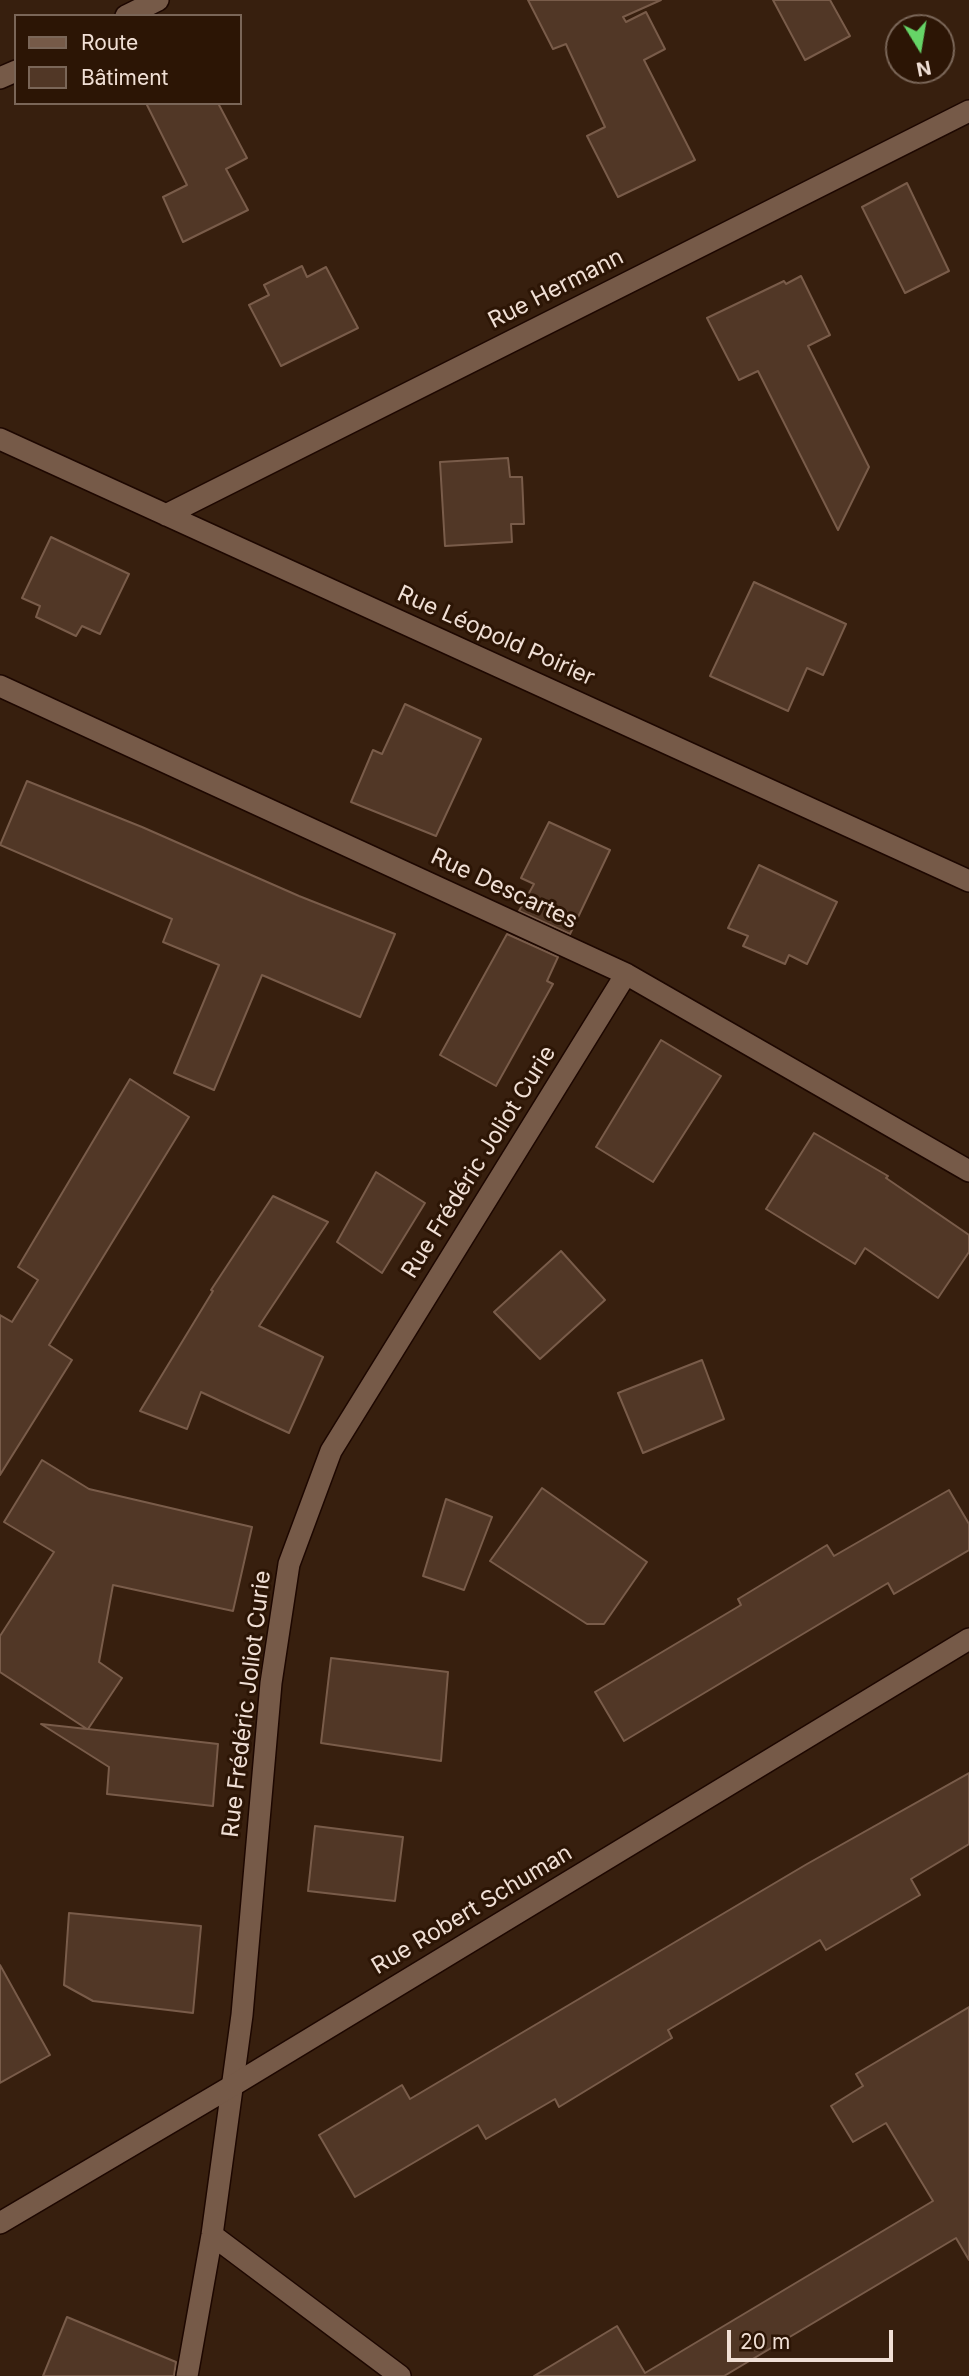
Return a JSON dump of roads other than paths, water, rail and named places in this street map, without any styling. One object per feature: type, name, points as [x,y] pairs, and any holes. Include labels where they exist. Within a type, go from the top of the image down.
[{"type":"street","points":[[130,14],[158,0]]},
{"type":"street","name":"Rue Hermann","points":[[166,515],[969,111]]},
{"type":"street","name":"Rue Léopold Poirier","points":[[0,439],[969,881]]},
{"type":"street","name":"Rue Descartes","points":[[0,686],[626,974],[969,1171]]},
{"type":"street","name":"Rue Frédéric Joliot Curie","points":[[187,2376],[212,2235],[242,2015],[271,1683],[289,1564],[331,1451],[626,974]]},
{"type":"street","name":"Rue Robert Schuman","points":[[0,2223],[232,2086],[969,1639]]},
{"type":"street","points":[[212,2235],[400,2376]]}]
